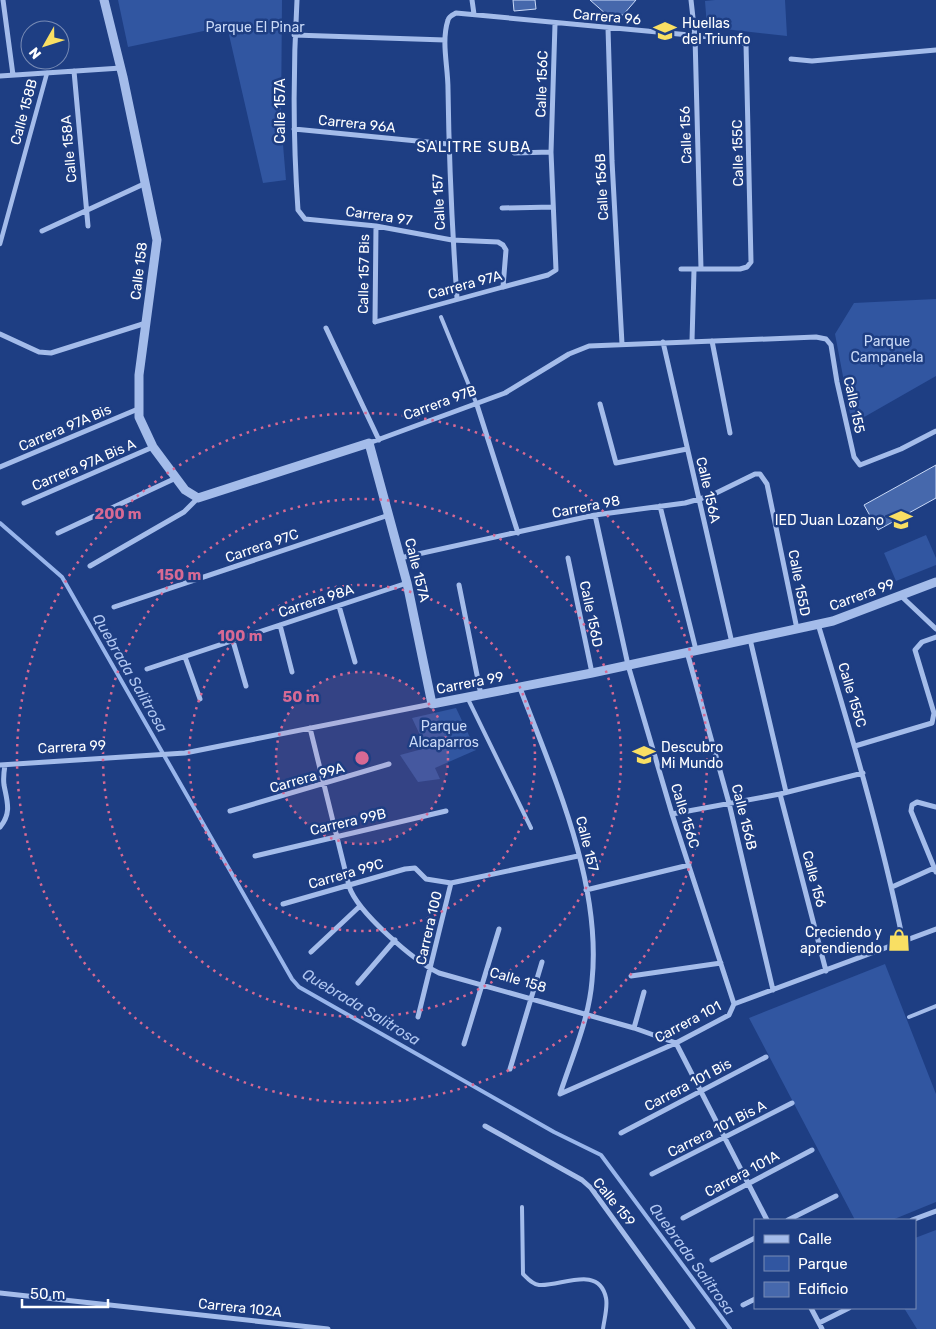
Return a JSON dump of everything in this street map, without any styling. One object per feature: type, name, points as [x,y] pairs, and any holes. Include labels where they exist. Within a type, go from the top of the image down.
[{"type":"street","points":[[2,0],[13,75]]},
{"type":"street","name":"Calle 158","points":[[104,0],[121,68],[157,240],[139,375],[138,409],[142,426],[153,448],[189,494],[198,498]]},
{"type":"street","name":"Calle 157A","points":[[297,0],[294,34],[294,129],[298,210],[305,219]]},
{"type":"street","points":[[472,0],[474,14]]},
{"type":"street","name":"Calle 156","points":[[691,0],[695,36],[701,269]]},
{"type":"street","name":"Carrera 96","points":[[450,16],[456,13],[474,14],[555,24],[732,39]]},
{"type":"street","name":"Calle 157","points":[[450,16],[444,40],[448,86],[448,144],[452,240],[457,298]]},
{"type":"street","name":"Calle 156C","points":[[555,24],[551,152],[556,265]]},
{"type":"street","name":"Calle 156B","points":[[608,28],[612,161],[622,344]]},
{"type":"street","points":[[294,34],[444,40]]},
{"type":"street","name":"Calle 155C","points":[[701,269],[740,269],[747,267],[751,262],[752,255],[747,50],[746,44],[732,39]]},
{"type":"street","points":[[790,59],[812,61],[936,50]]},
{"type":"street","points":[[0,76],[121,68]]},
{"type":"street","name":"Calle 158A","points":[[74,70],[88,226]]},
{"type":"street","name":"Calle 158B","points":[[0,244],[47,73]]},
{"type":"street","name":"Carrera 96A","points":[[294,129],[448,144]]},
{"type":"street","points":[[514,153],[551,152]]},
{"type":"street","points":[[42,231],[146,183]]},
{"type":"street","points":[[502,208],[552,207]]},
{"type":"street","name":"Carrera 97","points":[[305,219],[376,226],[452,240],[498,242],[506,250],[503,287]]},
{"type":"street","name":"Calle 157 Bis","points":[[375,322],[376,226]]},
{"type":"street","name":"Carrera 97A","points":[[375,322],[457,298],[548,275],[556,270],[556,265]]},
{"type":"street","points":[[681,269],[701,269]]},
{"type":"street","points":[[692,341],[694,270]]},
{"type":"street","points":[[0,334],[27,348],[51,353],[146,322]]},
{"type":"street","points":[[326,328],[379,440]]},
{"type":"street","name":"Carrera 97B","points":[[90,566],[184,512],[198,498],[379,440],[477,405],[505,393],[569,354],[589,346],[816,337]]},
{"type":"street","name":"Calle 155","points":[[816,337],[826,339],[831,345],[837,382],[854,457],[860,465],[936,431]]},
{"type":"street","points":[[712,341],[730,433]]},
{"type":"street","name":"Calle 156A","points":[[664,342],[732,643]]},
{"type":"street","points":[[600,404],[616,463],[687,450]]},
{"type":"street","points":[[477,405],[518,533]]},
{"type":"street","name":"Carrera 97A Bis","points":[[0,468],[138,409]]},
{"type":"street","name":"Calle 157A","points":[[369,443],[407,583],[432,704]]},
{"type":"street","name":"Carrera 97A Bis A","points":[[24,503],[153,448]]},
{"type":"street","name":"Carrera 98","points":[[400,558],[595,515],[698,499],[710,496],[755,474],[765,477],[767,484]]},
{"type":"street","points":[[58,533],[176,478]]},
{"type":"street","name":"Calle 155D","points":[[767,484],[796,629]]},
{"type":"street","name":"Calle 156B","points":[[660,506],[692,651],[773,990]]},
{"type":"street","name":"Carrera 97C","points":[[114,607],[389,515]]},
{"type":"street","name":"Calle 156C","points":[[595,515],[628,664],[672,814],[734,1004]]},
{"type":"street","name":"Calle 156D","points":[[568,558],[592,673]]},
{"type":"street","name":"Carrera 99","points":[[2,765],[185,753],[520,688],[818,624],[936,582]]},
{"type":"street","name":"Carrera 98A","points":[[147,669],[407,583]]},
{"type":"street","points":[[458,585],[481,695]]},
{"type":"street","points":[[900,595],[936,629]]},
{"type":"street","points":[[339,606],[355,662]]},
{"type":"street","name":"Calle 155C","points":[[818,624],[863,773],[892,888],[903,942]]},
{"type":"street","points":[[280,625],[292,672]]},
{"type":"street","points":[[855,746],[932,723],[934,713],[915,650],[922,642],[936,637]]},
{"type":"street","points":[[750,639],[786,792]]},
{"type":"street","points":[[233,641],[246,686]]},
{"type":"street","points":[[185,656],[200,699]]},
{"type":"street","name":"Calle 157","points":[[520,688],[566,810],[586,890],[594,948],[592,982],[586,1014],[560,1094]]},
{"type":"street","name":"Calle 158","points":[[310,728],[351,894],[360,906],[421,964],[431,969],[634,1028],[676,1043]]},
{"type":"street","name":"Carrera 99A","points":[[230,811],[323,786],[389,764]]},
{"type":"street","points":[[0,827],[7,820],[9,808],[2,765]]},
{"type":"street","points":[[672,814],[780,794],[863,773]]},
{"type":"street","name":"Calle 156","points":[[780,794],[826,971]]},
{"type":"street","points":[[892,888],[935,870],[911,811],[912,805],[917,802],[936,807]]},
{"type":"street","name":"Carrera 99B","points":[[255,856],[446,811]]},
{"type":"street","name":"Carrera 100","points":[[418,1017],[451,883],[578,856]]},
{"type":"street","points":[[586,890],[689,864]]},
{"type":"street","name":"Carrera 99C","points":[[283,904],[415,868],[426,879],[451,883]]},
{"type":"street","points":[[311,952],[360,906]]},
{"type":"street","points":[[464,1044],[499,929]]},
{"type":"street","name":"Carrera 101","points":[[560,1094],[676,1043],[729,1015],[734,1004],[936,929]]},
{"type":"street","points":[[358,983],[395,940]]},
{"type":"street","points":[[510,1069],[542,962]]},
{"type":"street","points":[[631,976],[721,963]]},
{"type":"street","points":[[634,1028],[644,992]]},
{"type":"street","points":[[676,1043],[766,1219]]},
{"type":"street","name":"Carrera 101 Bis","points":[[621,1133],[766,1058]]},
{"type":"street","name":"Carrera 101 Bis A","points":[[652,1174],[792,1103]]},
{"type":"street","name":"Calle 159","points":[[485,1126],[582,1180],[591,1188],[693,1329]]},
{"type":"street","name":"Carrera 101A","points":[[683,1218],[812,1150]]},
{"type":"street","points":[[790,1219],[836,1196]]},
{"type":"street","points":[[915,1219],[936,1211]]},
{"type":"street","points":[[712,1260],[754,1239]]},
{"type":"street","name":"Carrera 102A","points":[[0,1293],[328,1329]]},
{"type":"street","points":[[743,1305],[754,1300]]},
{"type":"street","points":[[812,1309],[822,1329]]},
{"type":"street","points":[[819,1323],[847,1309]]},
{"type":"lane","points":[[441,317],[477,405]]},
{"type":"lane","points":[[467,697],[530,828]]},
{"type":"lane","points":[[909,1017],[936,1007]]},
{"type":"lane","points":[[522,1207],[523,1274],[530,1282],[540,1285],[586,1278],[600,1285],[606,1298],[603,1329]]},
{"type":"green space","name":"Parque El Pinar","points":[[118,0],[282,0],[281,121],[286,180],[263,183],[227,26],[128,47]]},
{"type":"green space","points":[[785,0],[787,36],[707,27],[705,1]]},
{"type":"green space","name":"Parque Campanela","points":[[936,299],[936,376],[852,424],[835,334],[854,303]]},
{"type":"green space","points":[[926,535],[936,558],[936,565],[896,581],[884,553]]},
{"type":"green space","name":"Parque Alcaparros","points":[[456,708],[476,750],[435,768],[440,779],[418,782],[400,755],[426,748],[412,718]]},
{"type":"green space","points":[[885,964],[936,1094],[936,1202],[894,1219],[854,1219],[749,1018]]},
{"type":"green space","points":[[936,1230],[936,1329],[917,1329],[905,1309],[916,1309],[916,1238]]},
{"type":"building","points":[[513,0],[535,0],[536,9],[514,11]]},
{"type":"building","points":[[590,0],[636,0],[623,15],[607,15]]},
{"type":"building","points":[[936,465],[936,498],[878,530],[864,505]]},
{"type":"waterway","name":"Quebrada Salitrosa","points":[[0,523],[62,577],[292,979],[299,987],[554,1132],[601,1155],[730,1329]]},
{"type":"place","name":"Huellas del Triunfo","points":[[665,31]]},
{"type":"place","name":"IED Juan Lozano","points":[[901,520]]},
{"type":"place","name":"Descubro Mi Mundo","points":[[644,755]]},
{"type":"place","name":"Creciendo y aprendiendo","points":[[899,940]]},
{"type":"district","name":"SALITRE SUBA","points":[[474,147]]}]
